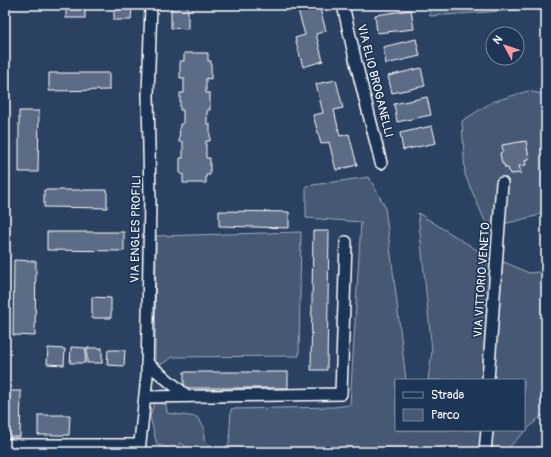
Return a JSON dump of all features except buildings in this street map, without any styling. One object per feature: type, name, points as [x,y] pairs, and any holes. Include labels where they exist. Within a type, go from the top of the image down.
[{"type":"street","name":"VIA ENGLES PROFILI","points":[[139,448],[147,376],[150,199],[148,95],[151,5]]},
{"type":"street","name":"VIA ELIO BROGANELLI","points":[[343,5],[381,163]]},
{"type":"street","name":"VIA VITTORIO VENETO","points":[[488,379],[502,183]]},
{"type":"street","points":[[145,397],[341,394],[346,242]]},
{"type":"street","points":[[147,363],[187,396]]},
{"type":"street","points":[[485,452],[487,431]]},
{"type":"street","points":[[5,445],[139,448]]},
{"type":"green space","points":[[428,5],[546,5],[546,8],[430,16]]},
{"type":"green space","points":[[528,91],[546,95],[546,211],[536,216],[488,228],[465,175],[462,121],[492,102]]},
{"type":"green space","points":[[369,177],[385,207],[406,379],[395,379],[395,431],[525,431],[525,379],[428,379],[432,351],[418,213],[477,250],[529,273],[546,271],[546,416],[541,416],[504,452],[219,452],[229,444],[231,409],[334,407],[350,405],[361,222],[306,218],[306,186]]},
{"type":"green space","points":[[301,232],[299,356],[173,357],[155,368],[156,236]]},
{"type":"green space","points":[[154,403],[166,404],[167,413],[197,417],[204,427],[204,440],[217,452],[196,452],[180,443],[175,450],[157,445],[150,417]]}]
